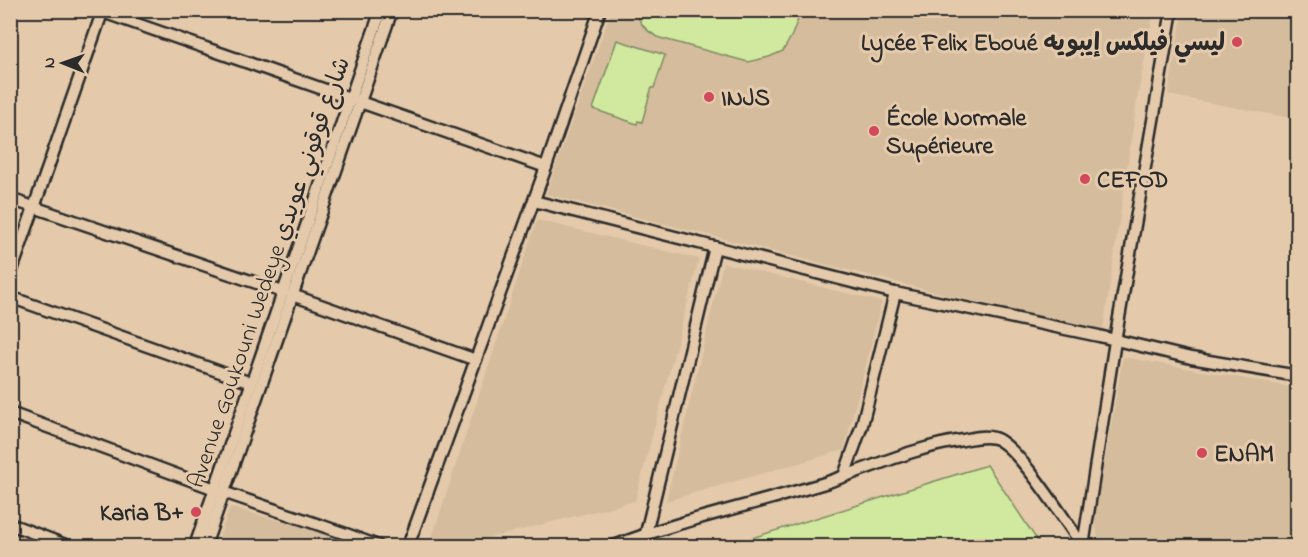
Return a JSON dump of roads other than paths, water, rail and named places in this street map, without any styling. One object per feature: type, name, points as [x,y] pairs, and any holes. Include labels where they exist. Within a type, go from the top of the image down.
[{"type":"street","name":"Avenue Goukouni Wedeye شارع قوقوني عويدي","points":[[195,546],[219,491],[355,100],[381,10]]},
{"type":"street","name":"Avenue Goukouni Wedeye شارع قوقوني عويدي","points":[[355,100],[392,10]]},
{"type":"street","points":[[408,546],[534,201],[600,10]]},
{"type":"street","points":[[1083,546],[1115,341],[1172,10]]},
{"type":"street","points":[[10,276],[101,11],[546,167]]},
{"type":"street","points":[[10,199],[288,293],[476,360]]},
{"type":"street","points":[[534,201],[895,293],[1088,333],[1191,358],[1298,376]]},
{"type":"street","points":[[646,533],[716,247]]},
{"type":"street","name":"Avenue Goukouni Wedeye شارع قوقوني عويدي","points":[[205,546],[251,383],[288,293]]},
{"type":"street","points":[[844,476],[862,425],[895,293]]},
{"type":"street","points":[[10,297],[251,383]]},
{"type":"street","points":[[10,413],[219,491],[378,546]]},
{"type":"street","points":[[614,546],[646,533],[844,476],[935,444],[984,436],[994,437],[1003,442],[1020,460],[1083,546]]},
{"type":"street","points":[[10,524],[68,546]]},
{"type":"place","name":"Lycée Felix Eboué ليسي فيلكس إيبويه","points":[[1237,42]]},
{"type":"place","name":"INJS","points":[[709,97]]},
{"type":"place","name":"École Normale Supérieure","points":[[874,131]]},
{"type":"place","name":"CEFOD","points":[[1085,179]]},
{"type":"place","name":"ENAM","points":[[1202,453]]},
{"type":"place","name":"Karia B+","points":[[196,512]]}]
